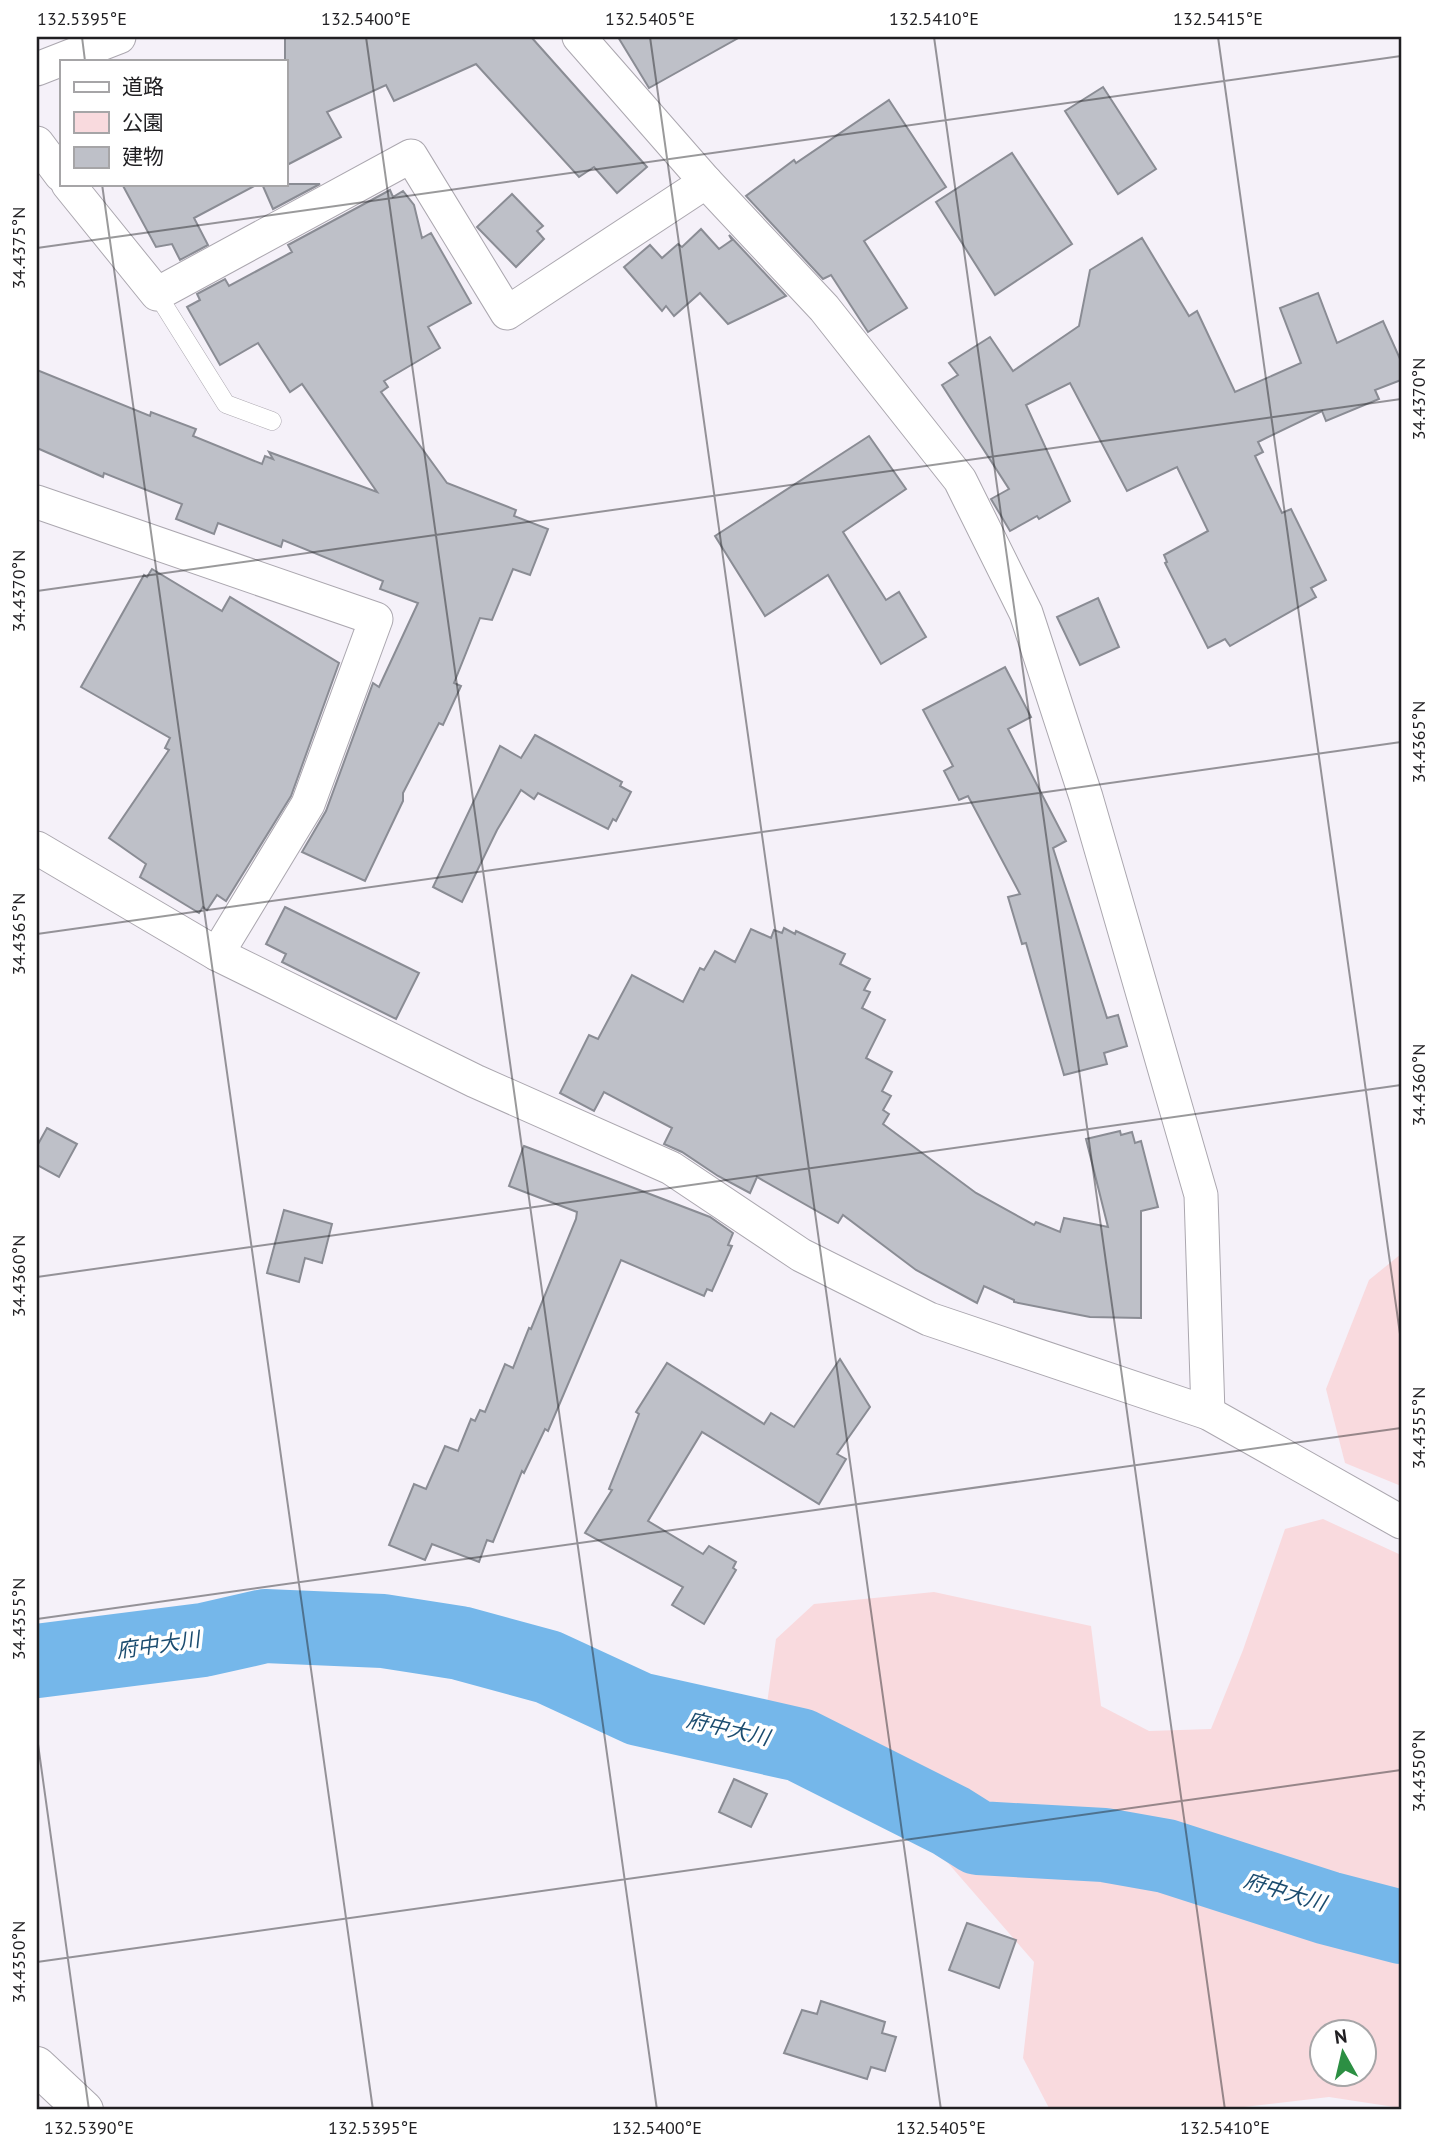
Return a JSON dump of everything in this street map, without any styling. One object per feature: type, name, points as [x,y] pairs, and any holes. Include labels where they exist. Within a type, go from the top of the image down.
[{"type":"street","points":[[60,60],[119,37]]},
{"type":"street","points":[[579,37],[706,181],[824,308],[960,480],[1026,613],[1086,797],[1201,1195],[1209,1413]]},
{"type":"street","points":[[37,69],[60,60]]},
{"type":"street","points":[[65,186],[157,294],[411,156],[507,313],[706,181]]},
{"type":"street","points":[[37,502],[376,619],[308,804],[217,954]]},
{"type":"street","points":[[37,848],[217,954],[475,1081],[671,1168],[801,1255],[929,1319],[1209,1413],[1401,1522]]},
{"type":"street","points":[[37,2066],[84,2110]]},
{"type":"lane","points":[[157,294],[226,404],[272,421]]},
{"type":"green space","points":[[1401,1254],[1401,1486],[1345,1463],[1326,1389],[1369,1280]]},
{"type":"green space","points":[[1323,1519],[1401,1555],[1401,2108],[1329,2097],[1218,2110],[1050,2110],[1023,2058],[1034,1962],[948,1863],[852,1798],[765,1718],[776,1639],[814,1604],[934,1592],[1091,1626],[1101,1706],[1149,1731],[1211,1729],[1243,1650],[1285,1529]]},
{"type":"building","points":[[285,37],[536,37],[532,38],[647,167],[617,193],[594,167],[579,177],[476,64],[394,101],[386,85],[327,112],[341,137],[287,165]]},
{"type":"building","points":[[618,37],[740,37],[649,88]]},
{"type":"building","points":[[1103,87],[1156,169],[1118,194],[1065,111]]},
{"type":"building","points":[[889,100],[946,187],[864,241],[907,308],[868,332],[831,275],[823,279],[746,196],[794,160],[796,163]]},
{"type":"building","points":[[1012,153],[1072,244],[995,295],[936,202]]},
{"type":"building","points":[[320,184],[273,209],[263,186]]},
{"type":"building","points":[[123,186],[254,186],[194,218],[208,245],[180,260],[172,244],[156,247]]},
{"type":"building","points":[[390,190],[393,197],[403,191],[414,205],[422,238],[431,233],[471,303],[428,327],[440,348],[384,381],[388,387],[381,392],[447,483],[516,510],[514,516],[548,529],[530,575],[513,569],[492,620],[480,618],[454,683],[461,686],[443,725],[439,723],[403,793],[403,801],[365,881],[302,852],[326,811],[373,683],[379,687],[418,603],[380,589],[383,581],[283,540],[281,547],[218,523],[214,534],[176,519],[182,504],[104,473],[103,477],[37,448],[37,370],[150,416],[151,412],[196,429],[193,436],[262,464],[265,456],[273,459],[269,452],[377,492],[302,384],[290,392],[258,343],[220,365],[187,307],[200,300],[197,294],[225,279],[229,286],[292,252],[288,245]]},
{"type":"building","points":[[512,194],[543,226],[537,231],[544,239],[516,267],[477,227]]},
{"type":"building","points":[[701,229],[719,249],[732,240],[729,235],[786,296],[728,324],[700,293],[674,316],[666,306],[662,311],[624,267],[650,245],[662,258],[678,244],[682,247]]},
{"type":"building","points":[[1142,238],[1189,316],[1197,311],[1235,392],[1301,363],[1280,308],[1318,293],[1337,343],[1383,321],[1401,361],[1401,380],[1375,390],[1379,399],[1326,421],[1322,411],[1258,442],[1263,452],[1255,456],[1282,513],[1291,509],[1326,580],[1311,588],[1316,597],[1230,646],[1225,639],[1208,648],[1165,563],[1167,562],[1164,555],[1208,531],[1177,467],[1127,491],[1070,383],[1026,405],[1070,501],[1039,519],[1037,516],[1010,531],[991,499],[1009,489],[942,385],[958,375],[949,363],[990,337],[1013,371],[1079,326],[1090,270]]},
{"type":"building","points":[[869,436],[906,489],[843,532],[886,600],[899,592],[926,637],[881,664],[828,575],[765,616],[715,536]]},
{"type":"building","points":[[152,569],[222,611],[230,597],[339,663],[291,796],[226,901],[217,895],[207,910],[203,907],[199,913],[140,877],[146,864],[109,838],[169,750],[165,748],[170,738],[81,687],[144,575],[147,577]]},
{"type":"building","points":[[1098,598],[1119,647],[1080,665],[1057,617]]},
{"type":"building","points":[[1005,667],[1031,717],[1008,729],[1066,841],[1053,848],[1107,1018],[1118,1015],[1127,1046],[1104,1053],[1107,1064],[1064,1075],[1026,943],[1022,944],[1008,897],[1020,894],[968,796],[959,800],[944,771],[953,766],[923,710]]},
{"type":"building","points":[[535,735],[622,782],[620,786],[631,792],[616,821],[613,819],[608,829],[538,793],[534,799],[521,790],[497,830],[462,902],[433,887],[500,746],[521,758]]},
{"type":"building","points":[[285,907],[419,973],[396,1019],[282,962],[286,954],[266,944]]},
{"type":"building","points":[[784,928],[845,954],[840,964],[870,979],[864,990],[870,992],[862,1008],[885,1020],[866,1058],[892,1072],[882,1091],[891,1096],[883,1110],[889,1114],[883,1124],[976,1193],[1034,1225],[1036,1222],[1060,1232],[1064,1218],[1108,1227],[1086,1139],[1120,1131],[1121,1135],[1132,1132],[1135,1143],[1141,1141],[1158,1207],[1141,1211],[1141,1318],[1090,1317],[1014,1302],[984,1286],[977,1303],[916,1270],[843,1215],[838,1223],[757,1177],[750,1193],[718,1176],[682,1152],[664,1144],[672,1128],[604,1092],[594,1111],[560,1093],[589,1035],[598,1039],[632,975],[683,1002],[700,968],[704,970],[715,951],[735,962],[751,929],[771,938],[774,930],[782,933]]},
{"type":"building","points":[[47,1128],[77,1144],[59,1177],[37,1165],[37,1146]]},
{"type":"building","points":[[524,1146],[710,1217],[733,1233],[728,1245],[732,1246],[712,1291],[707,1289],[704,1296],[621,1260],[548,1431],[545,1429],[524,1473],[522,1471],[493,1542],[487,1540],[479,1562],[432,1544],[425,1560],[389,1545],[414,1484],[426,1489],[445,1446],[458,1451],[471,1419],[475,1421],[480,1410],[485,1412],[505,1364],[513,1368],[576,1219],[577,1212],[509,1186]]},
{"type":"building","points":[[284,1210],[332,1224],[322,1263],[305,1258],[299,1282],[267,1273]]},
{"type":"building","points":[[840,1359],[870,1407],[837,1454],[846,1459],[819,1504],[702,1432],[648,1521],[703,1554],[709,1546],[736,1562],[733,1568],[736,1570],[704,1624],[672,1605],[683,1587],[585,1533],[612,1490],[609,1489],[639,1414],[636,1412],[667,1363],[764,1424],[771,1413],[794,1427]]},
{"type":"building","points":[[734,1779],[767,1794],[751,1827],[719,1812]]},
{"type":"building","points":[[967,1923],[1016,1940],[999,1988],[949,1970]]},
{"type":"building","points":[[821,2001],[885,2022],[882,2033],[896,2037],[885,2071],[871,2067],[867,2079],[784,2053],[802,2010],[817,2014]]},
{"type":"waterway","name":"府中大川","points":[[37,1661],[203,1640],[265,1626],[383,1631],[460,1643],[548,1667],[639,1709],[800,1745],[951,1821],[978,1838],[1104,1845],[1166,1856],[1328,1908],[1401,1927]]}]
